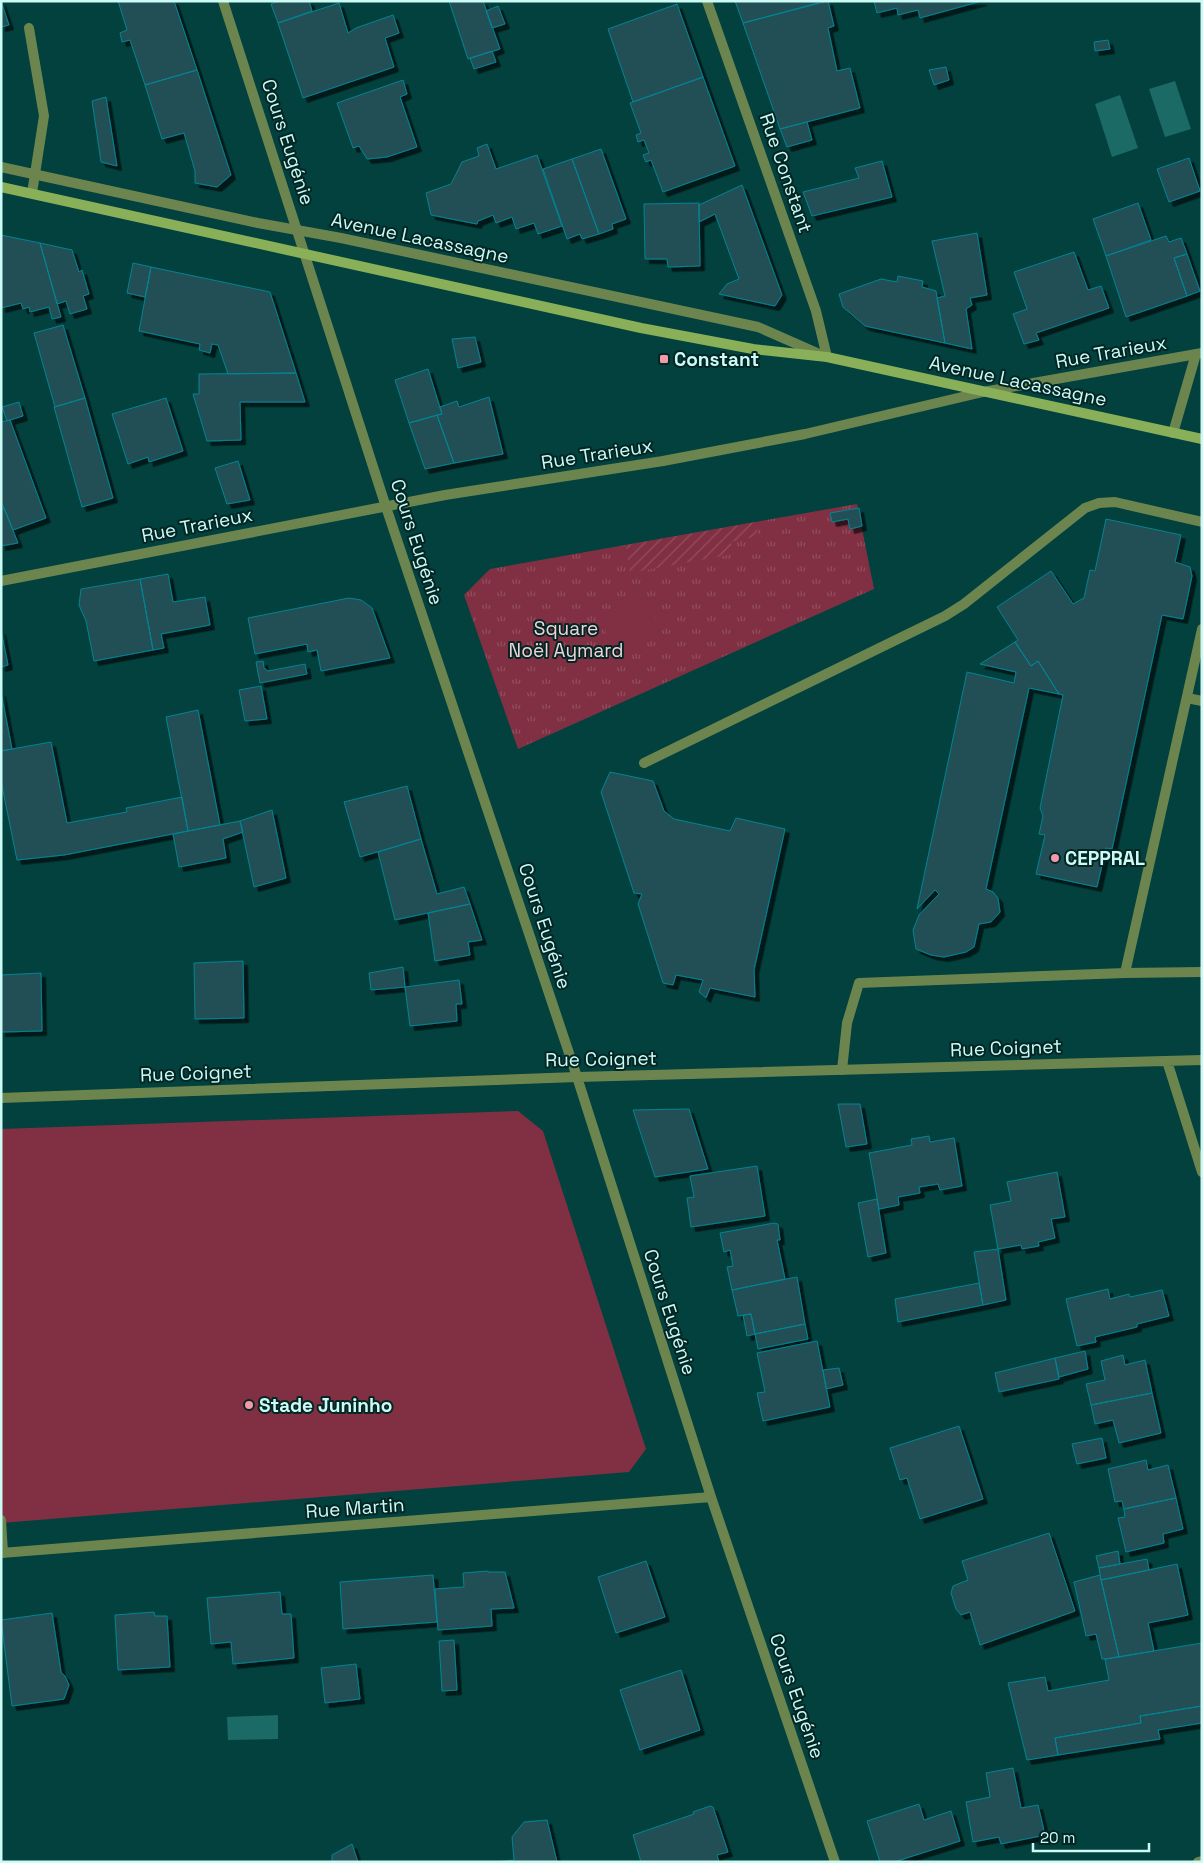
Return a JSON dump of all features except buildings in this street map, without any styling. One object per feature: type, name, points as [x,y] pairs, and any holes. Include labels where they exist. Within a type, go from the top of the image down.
[{"type":"main road","name":"Avenue Lacassagne","points":[[1,187],[641,328],[753,349],[827,357],[1202,439]]},
{"type":"street","name":"Cours Eugénie","points":[[223,1],[299,232],[386,507],[577,1077],[711,1497],[835,1862]]},
{"type":"street","name":"Rue Constant","points":[[707,1],[816,311],[827,357]]},
{"type":"street","points":[[28,28],[44,116],[32,193]]},
{"type":"street","name":"Avenue Lacassagne","points":[[1,167],[299,232],[341,238],[758,327],[827,357]]},
{"type":"street","name":"Rue Trarieux","points":[[1,581],[445,495],[663,461],[786,438],[983,392],[1199,354],[1173,433]]},
{"type":"street","points":[[644,763],[945,616],[964,604],[1085,508],[1099,503],[1115,502],[1202,522]]},
{"type":"street","points":[[1125,973],[1202,629]]},
{"type":"street","points":[[1187,698],[1202,701]]},
{"type":"street","points":[[842,1070],[846,1023],[859,983],[1202,972]]},
{"type":"street","name":"Rue Coignet","points":[[1,1098],[577,1077],[1202,1060]]},
{"type":"street","points":[[1167,1061],[1202,1172]]},
{"type":"street","name":"Rue Martin","points":[[2,1553],[711,1497]]},
{"type":"street","points":[[1,1520],[2,1553]]},
{"type":"green space","name":"Square Noël Aymard","points":[[857,504],[874,589],[518,749],[464,595],[490,569]]},
{"type":"green space","points":[[756,522],[759,536],[731,542],[733,554],[630,573],[626,545]]},
{"type":"green space","points":[[638,603],[650,609],[657,622],[651,637],[642,645],[615,654],[606,634],[606,610]]},
{"type":"green space","name":"Stade Juninho","points":[[518,1111],[543,1131],[646,1449],[629,1472],[1,1523],[1,1129]]},
{"type":"water","points":[[1175,81],[1191,129],[1165,137],[1149,89]]},
{"type":"water","points":[[1120,95],[1138,148],[1112,157],[1095,104]]},
{"type":"water","points":[[278,1715],[278,1739],[228,1740],[227,1717]]},
{"type":"place","name":"Constant","points":[[664,359]]},
{"type":"place","name":"CEPPRAL","points":[[1055,858]]},
{"type":"place","name":"Stade Juninho","points":[[249,1405]]}]
